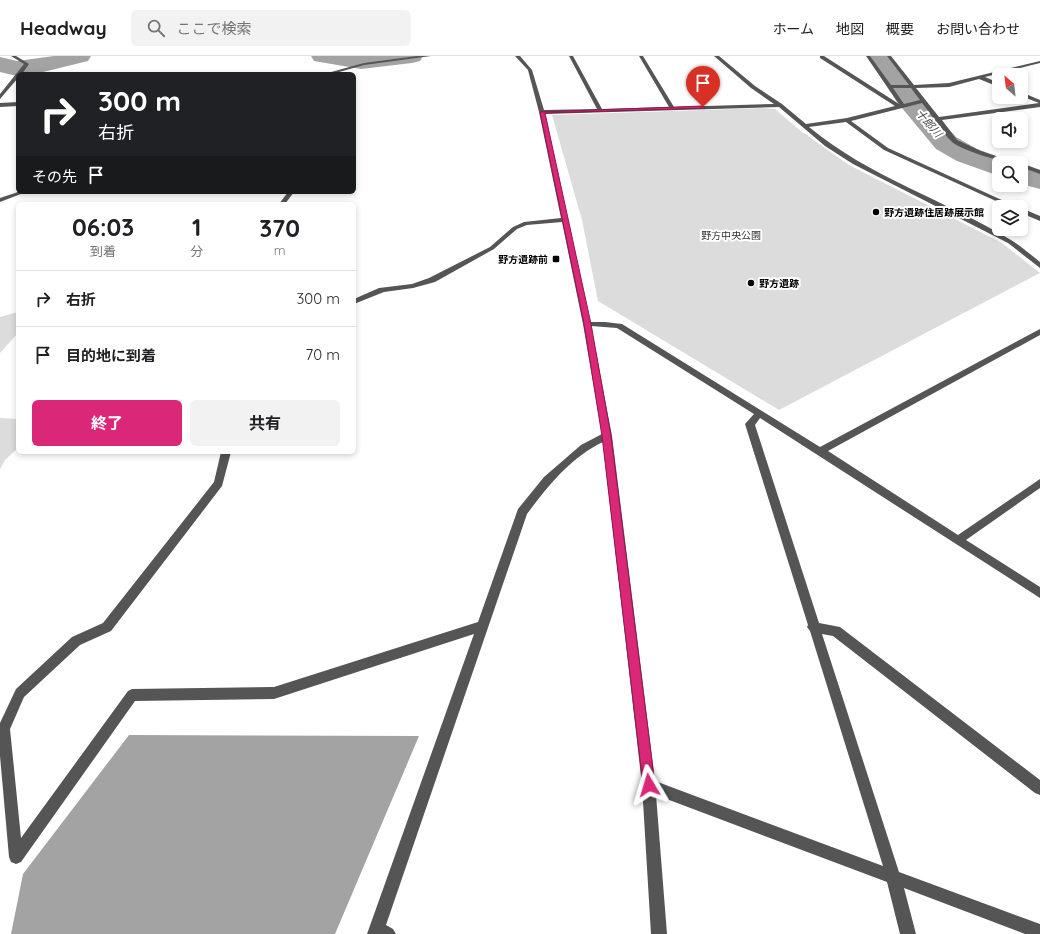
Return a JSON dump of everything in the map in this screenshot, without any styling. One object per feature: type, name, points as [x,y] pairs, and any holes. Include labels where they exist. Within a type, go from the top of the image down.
[{"type":"street","points":[[13,56],[27,64],[21,72]]},
{"type":"street","points":[[334,72],[364,64],[429,56]]},
{"type":"street","points":[[517,56],[530,70],[542,112],[564,220],[588,324],[607,436],[649,785],[659,934]]},
{"type":"street","points":[[571,56],[601,111]]},
{"type":"street","points":[[641,56],[672,108]]},
{"type":"street","points":[[716,56],[753,87],[780,105],[827,145],[855,163],[1010,242],[1040,266]]},
{"type":"street","points":[[868,56],[900,106]]},
{"type":"street","points":[[889,56],[922,101],[955,141],[992,156]]},
{"type":"street","points":[[822,57],[900,106]]},
{"type":"street","points":[[888,87],[949,85],[1040,62]]},
{"type":"street","points":[[979,77],[992,82]]},
{"type":"street","points":[[0,97],[16,78]]},
{"type":"street","points":[[1028,98],[1040,104]]},
{"type":"street","points":[[804,126],[848,120],[922,101]]},
{"type":"street","points":[[0,105],[16,104]]},
{"type":"street","points":[[938,119],[1040,104]]},
{"type":"street","points":[[542,112],[780,105]]},
{"type":"street","points":[[848,120],[886,149],[999,200]]},
{"type":"street","points":[[1028,168],[1040,172]]},
{"type":"street","points":[[0,200],[17,194]]},
{"type":"street","points":[[1028,213],[1040,219]]},
{"type":"street","points":[[356,301],[382,290],[413,286],[432,280],[492,248],[515,228],[526,224],[564,220]]},
{"type":"street","points":[[588,324],[619,326],[820,451],[1040,593]]},
{"type":"street","points":[[820,451],[1040,332]]},
{"type":"street","points":[[759,414],[750,424],[893,875],[908,934]]},
{"type":"street","points":[[380,932],[482,626],[522,512],[547,480],[584,447],[607,436]]},
{"type":"street","points":[[226,454],[219,483],[108,626],[76,641],[20,692],[4,729],[16,857],[132,695],[274,693],[482,626]]},
{"type":"street","points":[[958,540],[1040,483]]},
{"type":"street","points":[[814,628],[836,631],[1040,788]]},
{"type":"street","points":[[649,785],[893,875],[1040,932]]},
{"type":"green space","name":"野方中央公園","points":[[763,108],[775,109],[803,133],[808,135],[849,165],[1002,243],[1040,273],[779,410],[598,301],[582,220],[552,115]]},
{"type":"green space","points":[[16,313],[16,335],[0,353],[0,317]]},
{"type":"green space","points":[[0,418],[16,419],[16,450],[5,460],[0,469]]},
{"type":"shaded area","points":[[129,735],[419,736],[335,934],[11,934],[23,874]]},
{"type":"waterway","points":[[0,64],[17,69],[28,68],[51,64],[80,56]]},
{"type":"waterway","points":[[322,56],[361,62],[412,56]]},
{"type":"waterway","name":"十郎川","points":[[878,56],[906,97],[946,143],[967,155],[992,164]]},
{"type":"waterway","name":"十郎川","points":[[1028,176],[1040,180]]},
{"type":"place","name":"野方遺跡住居跡展示館","points":[[876,212]]},
{"type":"place","name":"野方遺跡前","points":[[556,259]]},
{"type":"place","name":"野方遺跡","points":[[751,283]]},
{"type":"route","points":[[649,785],[607,436],[588,324],[564,220],[542,112],[703,107]]}]
